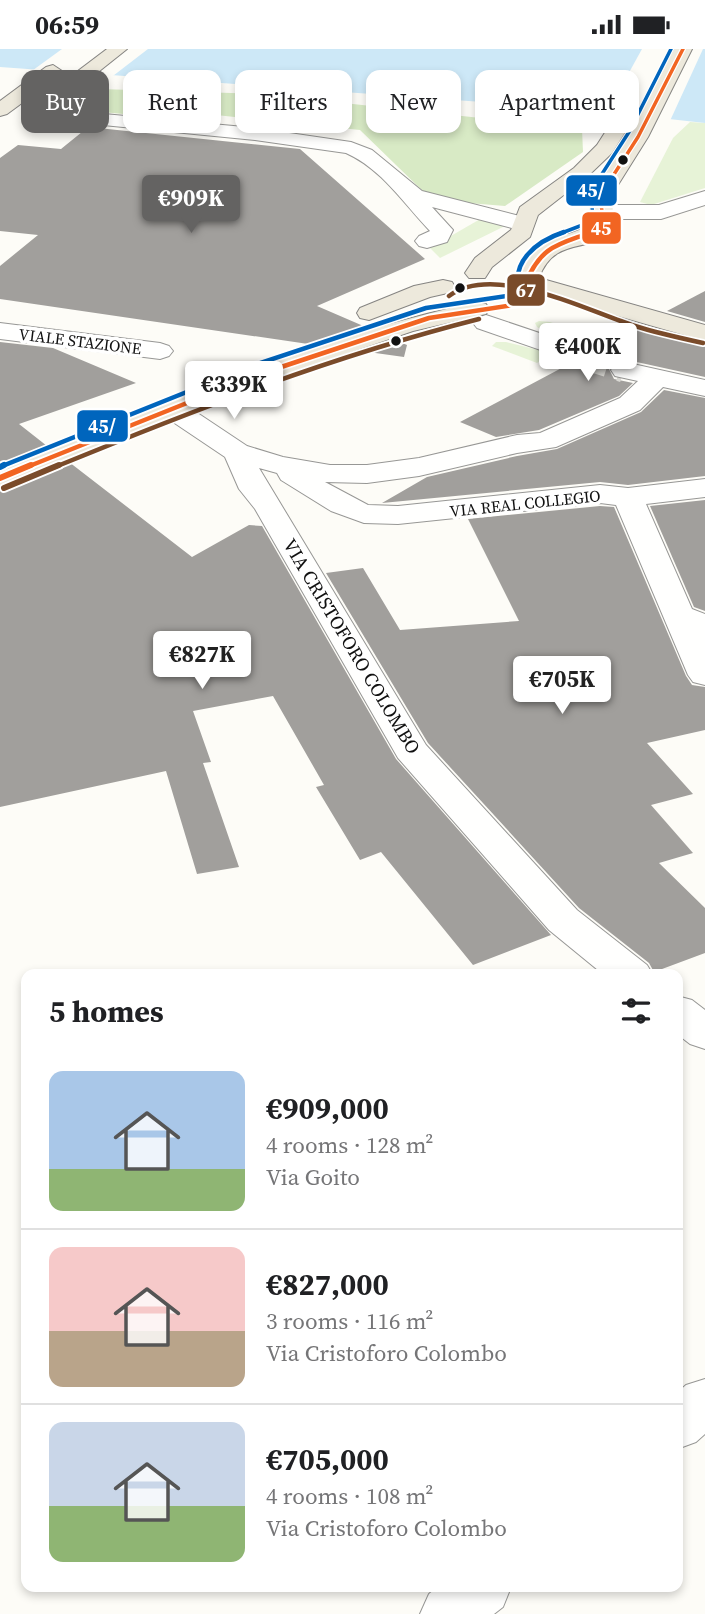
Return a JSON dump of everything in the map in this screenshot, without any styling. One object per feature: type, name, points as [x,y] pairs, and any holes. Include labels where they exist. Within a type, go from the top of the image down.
[{"type":"main road","points":[[91,70],[118,49]]},
{"type":"main road","points":[[477,273],[483,263],[514,241],[528,216],[605,149],[662,49]]},
{"type":"main road","points":[[602,220],[600,196],[638,137],[683,49]]},
{"type":"main road","points":[[4,107],[72,57]]},
{"type":"main road","points":[[4,107],[18,109],[21,112]]},
{"type":"main road","points":[[528,216],[569,204],[602,220]]},
{"type":"main road","points":[[526,282],[531,262],[551,245],[602,220]]},
{"type":"main road","points":[[0,454],[238,366],[423,291],[443,287],[455,278],[477,273],[505,275],[705,334]]},
{"type":"main road","points":[[0,478],[257,375],[406,325],[481,316],[515,306],[532,298],[532,287],[526,282]]},
{"type":"main road","points":[[443,287],[446,297],[481,316]]},
{"type":"main road","points":[[515,306],[638,316]]},
{"type":"street","points":[[109,120],[255,134],[351,148],[365,154],[414,196],[444,205],[528,216]]},
{"type":"street","points":[[414,196],[419,207],[442,230],[439,237],[427,241]]},
{"type":"street","points":[[602,220],[628,225],[652,218],[661,212],[701,202]]},
{"type":"street","points":[[481,316],[584,357]]},
{"type":"street","name":"VIALE STAZIONE","points":[[0,331],[160,351]]},
{"type":"street","points":[[624,370],[705,388]]},
{"type":"street","points":[[174,410],[237,452],[278,465],[330,474],[366,474],[419,467],[517,444],[546,441],[630,404],[658,377]]},
{"type":"street","name":"VIA CRISTOFORO COLOMBO","points":[[237,452],[254,489],[268,506],[411,750],[563,920],[624,969]]},
{"type":"street","name":"VIA REAL COLLEGIO","points":[[278,465],[342,505],[364,514],[397,515],[600,494],[628,497],[692,621],[705,675]]},
{"type":"street","points":[[397,515],[387,510],[383,502],[395,484],[419,467]]},
{"type":"street","points":[[628,497],[705,488]]},
{"type":"street","points":[[683,1016],[705,1033]]},
{"type":"street","points":[[683,1420],[705,1402]]},
{"type":"street","points":[[450,1614],[476,1592]]},
{"type":"green space","points":[[109,89],[123,90],[123,114],[109,113]]},
{"type":"green space","points":[[221,93],[235,93],[235,117],[221,116]]},
{"type":"green space","points":[[352,104],[366,105],[366,133],[461,133],[461,116],[475,117],[475,133],[582,133],[583,152],[505,206],[432,200],[360,130],[352,129]]},
{"type":"green space","points":[[690,122],[705,123],[705,188],[651,205],[640,202],[673,138]]},
{"type":"green space","points":[[482,218],[511,223],[440,258],[430,248]]},
{"type":"green space","points":[[550,322],[591,337],[570,345],[537,327],[535,323]]},
{"type":"green space","points":[[496,342],[551,353],[537,363],[492,346]]},
{"type":"water","points":[[0,49],[705,49],[705,123],[639,116],[639,70],[475,70],[475,101],[461,100],[461,70],[366,70],[366,94],[352,93],[352,70],[235,70],[235,84],[221,83],[221,70],[123,70],[123,76],[109,75],[109,70],[0,67]]},
{"type":"pier","points":[[62,49],[148,49],[109,79],[109,70],[33,70]]},
{"type":"pier","points":[[642,49],[703,49],[669,123],[639,120],[639,70],[630,70]]},
{"type":"building","points":[[109,129],[123,131],[123,133],[300,149],[425,259],[317,306],[368,328],[315,345],[0,299],[0,266],[38,235],[0,231],[0,158],[18,145],[61,149],[81,133],[109,133]]},
{"type":"building","points":[[705,291],[705,322],[667,311]]},
{"type":"building","points":[[641,325],[705,343],[705,377],[623,359],[614,361],[609,369],[614,379],[633,383],[619,396],[539,430],[496,437],[460,422],[571,363],[583,367],[594,366],[599,358],[596,350]]},
{"type":"building","points":[[395,340],[407,345],[404,357],[361,351]]},
{"type":"building","points":[[0,342],[53,348],[136,383],[19,424],[47,446],[0,465]]},
{"type":"building","points":[[664,390],[705,398],[705,476],[628,485],[600,482],[382,503],[427,477],[557,449],[641,412]]},
{"type":"building","points":[[69,462],[192,557],[249,525],[262,526],[396,759],[551,935],[473,965],[381,852],[360,860],[316,787],[324,785],[273,696],[193,711],[211,762],[203,763],[239,867],[197,874],[166,771],[0,807],[0,489]]},
{"type":"building","points":[[705,500],[705,611],[694,607],[650,506]]},
{"type":"building","points":[[600,506],[614,507],[686,676],[692,685],[705,687],[705,730],[647,743],[693,794],[651,805],[693,853],[659,863],[705,908],[705,953],[662,969],[652,969],[649,963],[579,908],[428,743],[326,573],[363,568],[400,630],[519,621],[468,519]]},
{"type":"tunnel","points":[[584,357],[624,370]]},
{"type":"transit line","name":"45/","points":[[0,467],[254,365],[426,308],[520,294],[518,275],[532,248],[550,237],[593,221],[591,191],[629,132],[671,49]]},
{"type":"transit line","name":"45","points":[[526,282],[532,267],[548,249],[604,227],[600,196],[638,137],[683,49]]},
{"type":"transit line","name":"45","points":[[0,478],[257,375],[429,318],[526,303],[534,293],[526,282]]},
{"type":"transit line","name":"67","points":[[449,296],[462,287],[480,284],[524,289],[643,329],[703,343]]},
{"type":"transit line","name":"67","points":[[4,488],[298,372],[418,334],[479,319]]}]
